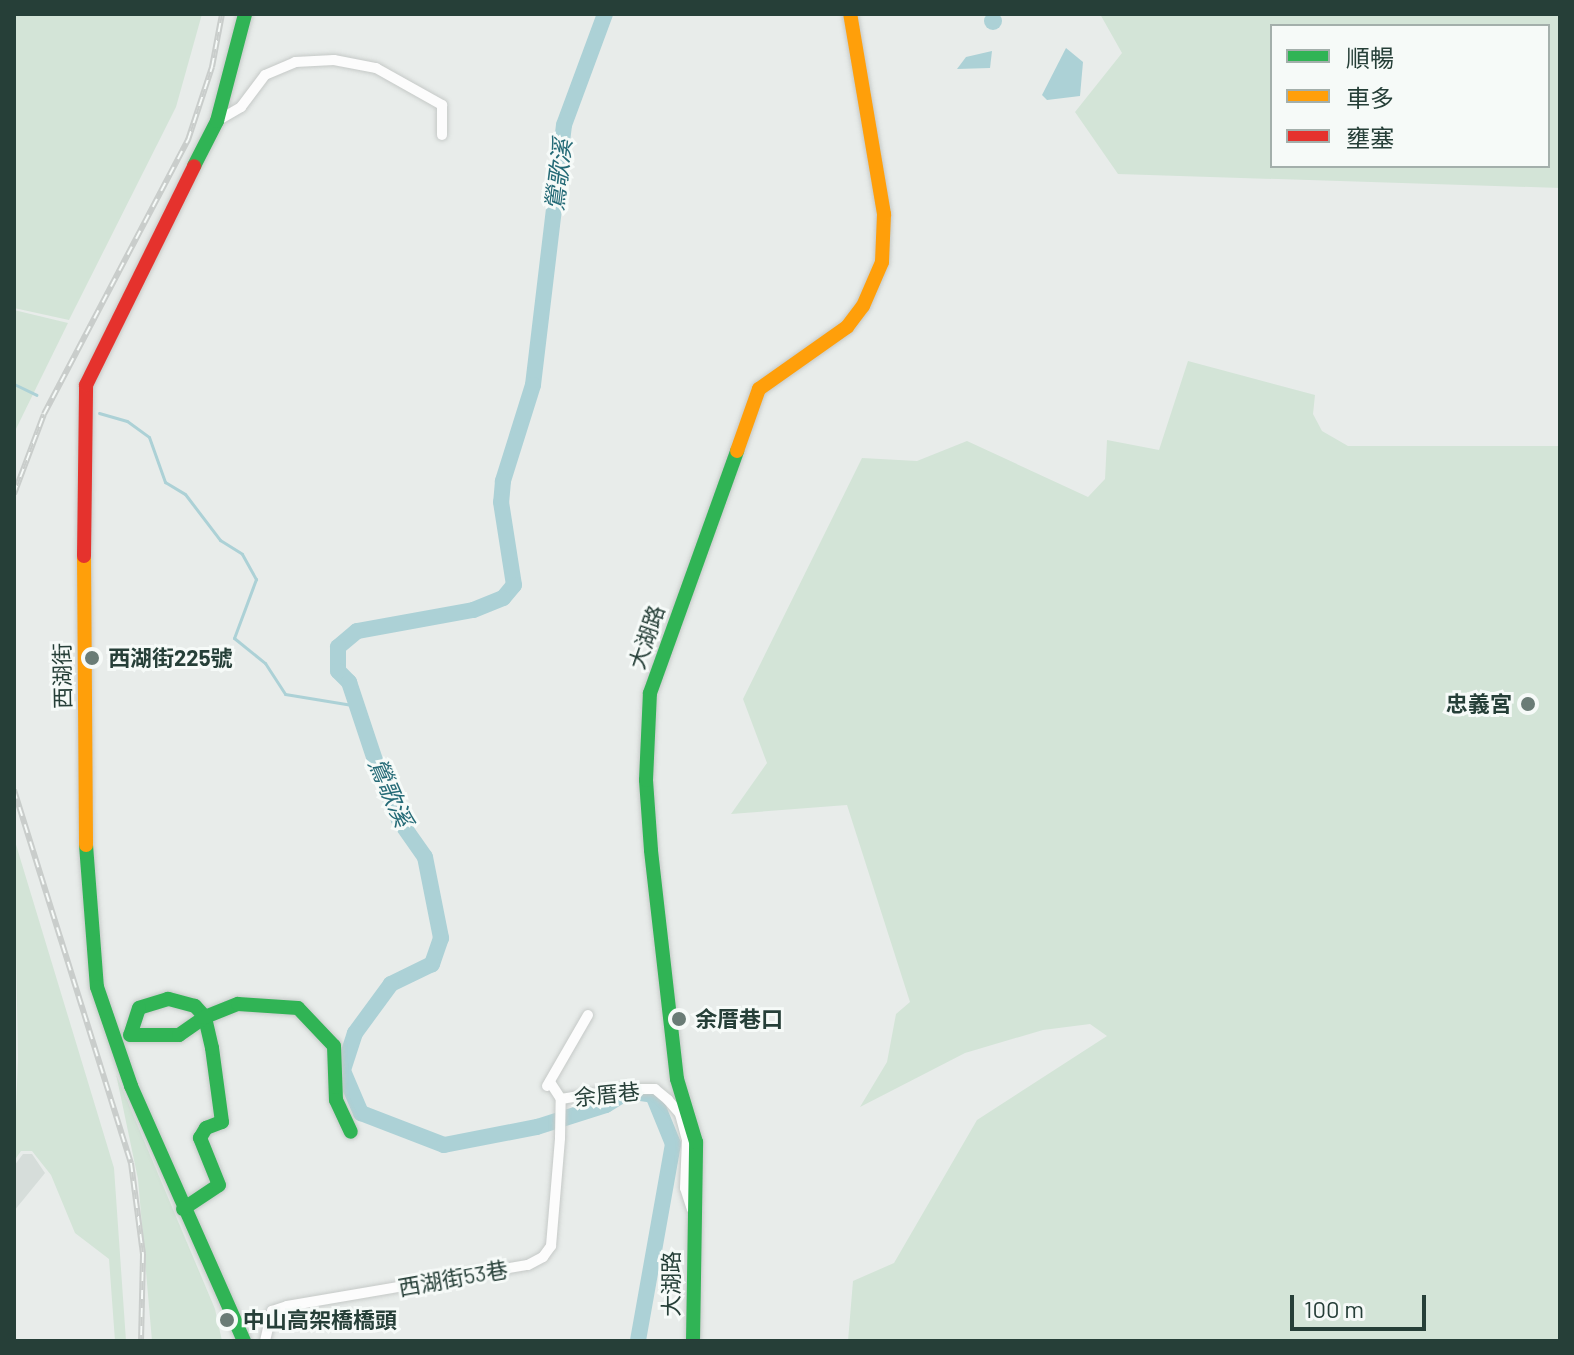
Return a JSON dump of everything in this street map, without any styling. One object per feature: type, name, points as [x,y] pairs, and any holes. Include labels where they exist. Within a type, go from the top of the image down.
[{"type":"street","name":"西湖街","points":[[244,1341],[131,1086],[97,987],[86,897],[83,420],[86,385],[217,121],[245,14]]},
{"type":"street","name":"大湖路","points":[[693,1341],[696,1142],[677,1079],[650,840],[650,693],[759,389],[847,327],[863,306],[882,262],[884,214],[850,14]]},
{"type":"street","points":[[217,121],[241,107],[265,75],[295,62],[334,60],[376,68],[442,105],[442,135]]},
{"type":"street","points":[[183,1209],[219,1185],[200,1138],[206,1128],[222,1122],[205,1017],[195,1006],[168,999],[139,1008],[130,1035],[179,1035],[205,1017],[238,1004],[298,1008],[334,1046],[336,1100],[351,1132]]},
{"type":"street","name":"余厝巷","points":[[588,1015],[548,1086],[561,1100],[623,1089],[655,1089],[668,1100],[680,1114],[687,1140],[685,1188],[694,1219]]},
{"type":"street","name":"西湖街53巷","points":[[265,1341],[272,1311],[287,1306],[528,1265],[543,1257],[551,1246],[561,1100]]},
{"type":"shaded area","points":[[23,1154],[32,1154],[45,1173],[14,1211],[14,1166]]},
{"type":"green space","points":[[14,14],[202,14],[176,107],[69,320],[14,308]]},
{"type":"green space","points":[[1100,14],[1560,14],[1560,188],[1118,174],[1075,112],[1122,53]]},
{"type":"green space","points":[[14,310],[68,323],[14,433]]},
{"type":"green space","points":[[1188,361],[1315,395],[1313,414],[1322,431],[1348,446],[1560,446],[1560,1341],[848,1341],[853,1281],[894,1263],[977,1120],[1107,1036],[1090,1024],[1043,1030],[965,1053],[860,1107],[887,1062],[896,1014],[910,1002],[847,805],[731,814],[767,763],[743,699],[862,458],[917,461],[967,441],[1088,497],[1105,479],[1107,440],[1159,450]]},
{"type":"green space","points":[[14,838],[114,1168],[126,1341],[115,1341],[109,1259],[75,1233],[51,1175],[32,1151],[21,1151],[14,1161],[18,1058]]},
{"type":"green space","points":[[116,1074],[215,1309],[222,1341],[152,1341],[138,1179]]},
{"type":"water","points":[[993,12],[1002,21],[993,30],[984,21]]},
{"type":"water","points":[[1066,48],[1083,62],[1080,96],[1047,100],[1042,95]]},
{"type":"water","points":[[992,51],[990,68],[957,69],[966,57]]},
{"type":"waterway","name":"鶯歌溪","points":[[605,14],[564,125],[533,385],[503,481],[501,502],[514,585],[503,598],[473,610],[357,631],[338,647],[338,671],[349,682],[379,772],[399,820],[425,857],[441,938],[432,964],[391,984],[355,1033],[343,1071],[361,1113],[444,1145],[537,1127],[606,1105],[628,1091],[653,1095],[673,1144],[638,1341]]},
{"type":"waterway","points":[[14,384],[37,395]]},
{"type":"waterway","points":[[99,413],[127,421],[149,437],[165,482],[185,494],[220,540],[242,554],[256,579],[234,638],[265,663],[285,694],[358,706]]},
{"type":"railway","points":[[14,494],[44,414],[188,140],[212,67],[222,14]]},
{"type":"railway","points":[[14,790],[131,1163],[143,1254],[141,1341]]},
{"type":"traffic: fast","points":[[194,166],[217,121],[245,14]]},
{"type":"traffic: fast","points":[[693,1341],[696,1142],[677,1079],[651,850],[646,780],[650,693],[737,451]]},
{"type":"traffic: fast","points":[[86,845],[97,987],[131,1086],[244,1341]]},
{"type":"traffic: fast","points":[[183,1209],[219,1185],[200,1138],[206,1128],[222,1122],[212,1048],[205,1017],[195,1006],[168,999],[139,1008],[130,1035],[179,1035],[205,1017],[238,1004],[298,1008],[334,1046],[336,1100],[351,1132]]},
{"type":"traffic: slow","points":[[737,451],[759,389],[847,327],[863,306],[882,262],[884,214],[850,14]]},
{"type":"traffic: slow","points":[[84,556],[86,845]]},
{"type":"traffic: jam","points":[[84,556],[86,385],[194,166]]},
{"type":"place","name":"西湖街225號","points":[[92,658]]},
{"type":"place","name":"忠義宮","points":[[1528,704]]},
{"type":"place","name":"余厝巷口","points":[[679,1019]]},
{"type":"place","name":"中山高架橋橋頭","points":[[227,1320]]}]
